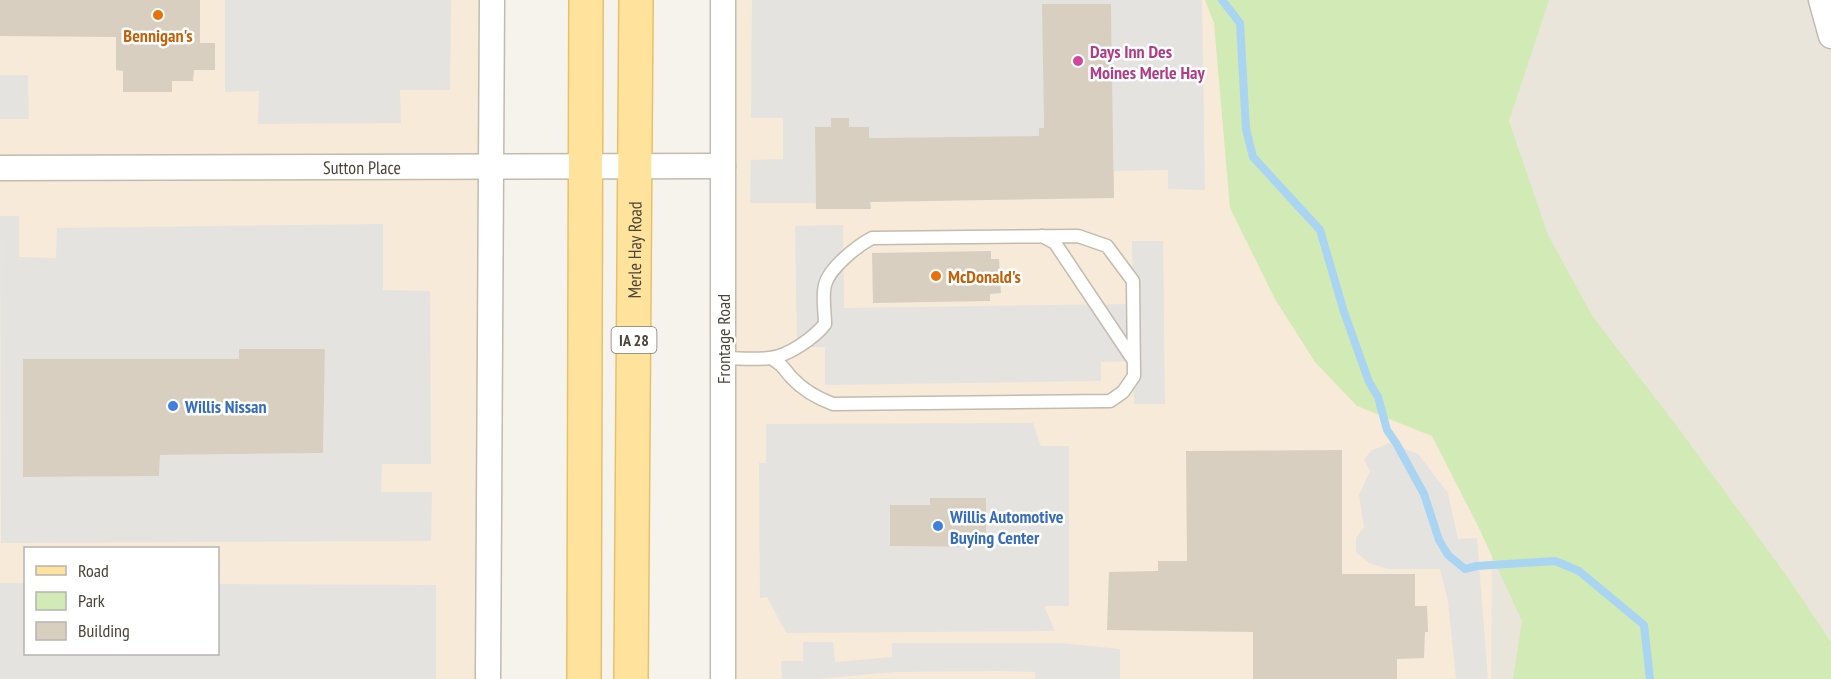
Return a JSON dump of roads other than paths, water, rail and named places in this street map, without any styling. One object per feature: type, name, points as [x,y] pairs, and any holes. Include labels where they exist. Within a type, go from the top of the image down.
[{"type":"main road","name":"IA 28","points":[[584,679],[586,0]]},
{"type":"main road","name":"Merle Hay Road","points":[[631,679],[636,0]]},
{"type":"street","points":[[488,679],[492,0]]},
{"type":"street","name":"Frontage Road","points":[[723,0],[723,679]]},
{"type":"street","points":[[1821,0],[1831,36]]},
{"type":"street","name":"Sutton Place","points":[[0,168],[723,166]]},
{"type":"lane","points":[[1041,236],[1055,243],[1134,361]]},
{"type":"lane","points":[[723,358],[771,358],[797,347],[816,335],[825,324],[824,287],[829,275],[861,244],[872,238],[1078,236],[1107,246],[1133,281],[1134,376],[1123,392],[1110,401],[833,404],[819,399],[806,390],[783,365],[771,358]]},
{"type":"waterway","points":[[1222,0],[1240,23],[1246,129],[1253,157],[1320,230],[1344,312],[1369,382],[1378,397],[1387,430],[1424,494],[1439,540],[1448,555],[1465,569],[1477,566],[1555,561],[1579,571],[1644,625],[1650,679]]},
{"type":"place","name":"Bennigan's","points":[[158,15]]},
{"type":"place","name":"Days Inn Des Moines Merle Hay","points":[[1078,61]]},
{"type":"place","name":"McDonald's","points":[[936,276]]},
{"type":"place","name":"Willis Nissan","points":[[173,406]]},
{"type":"place","name":"Willis Automotive Buying Center","points":[[938,526]]}]
